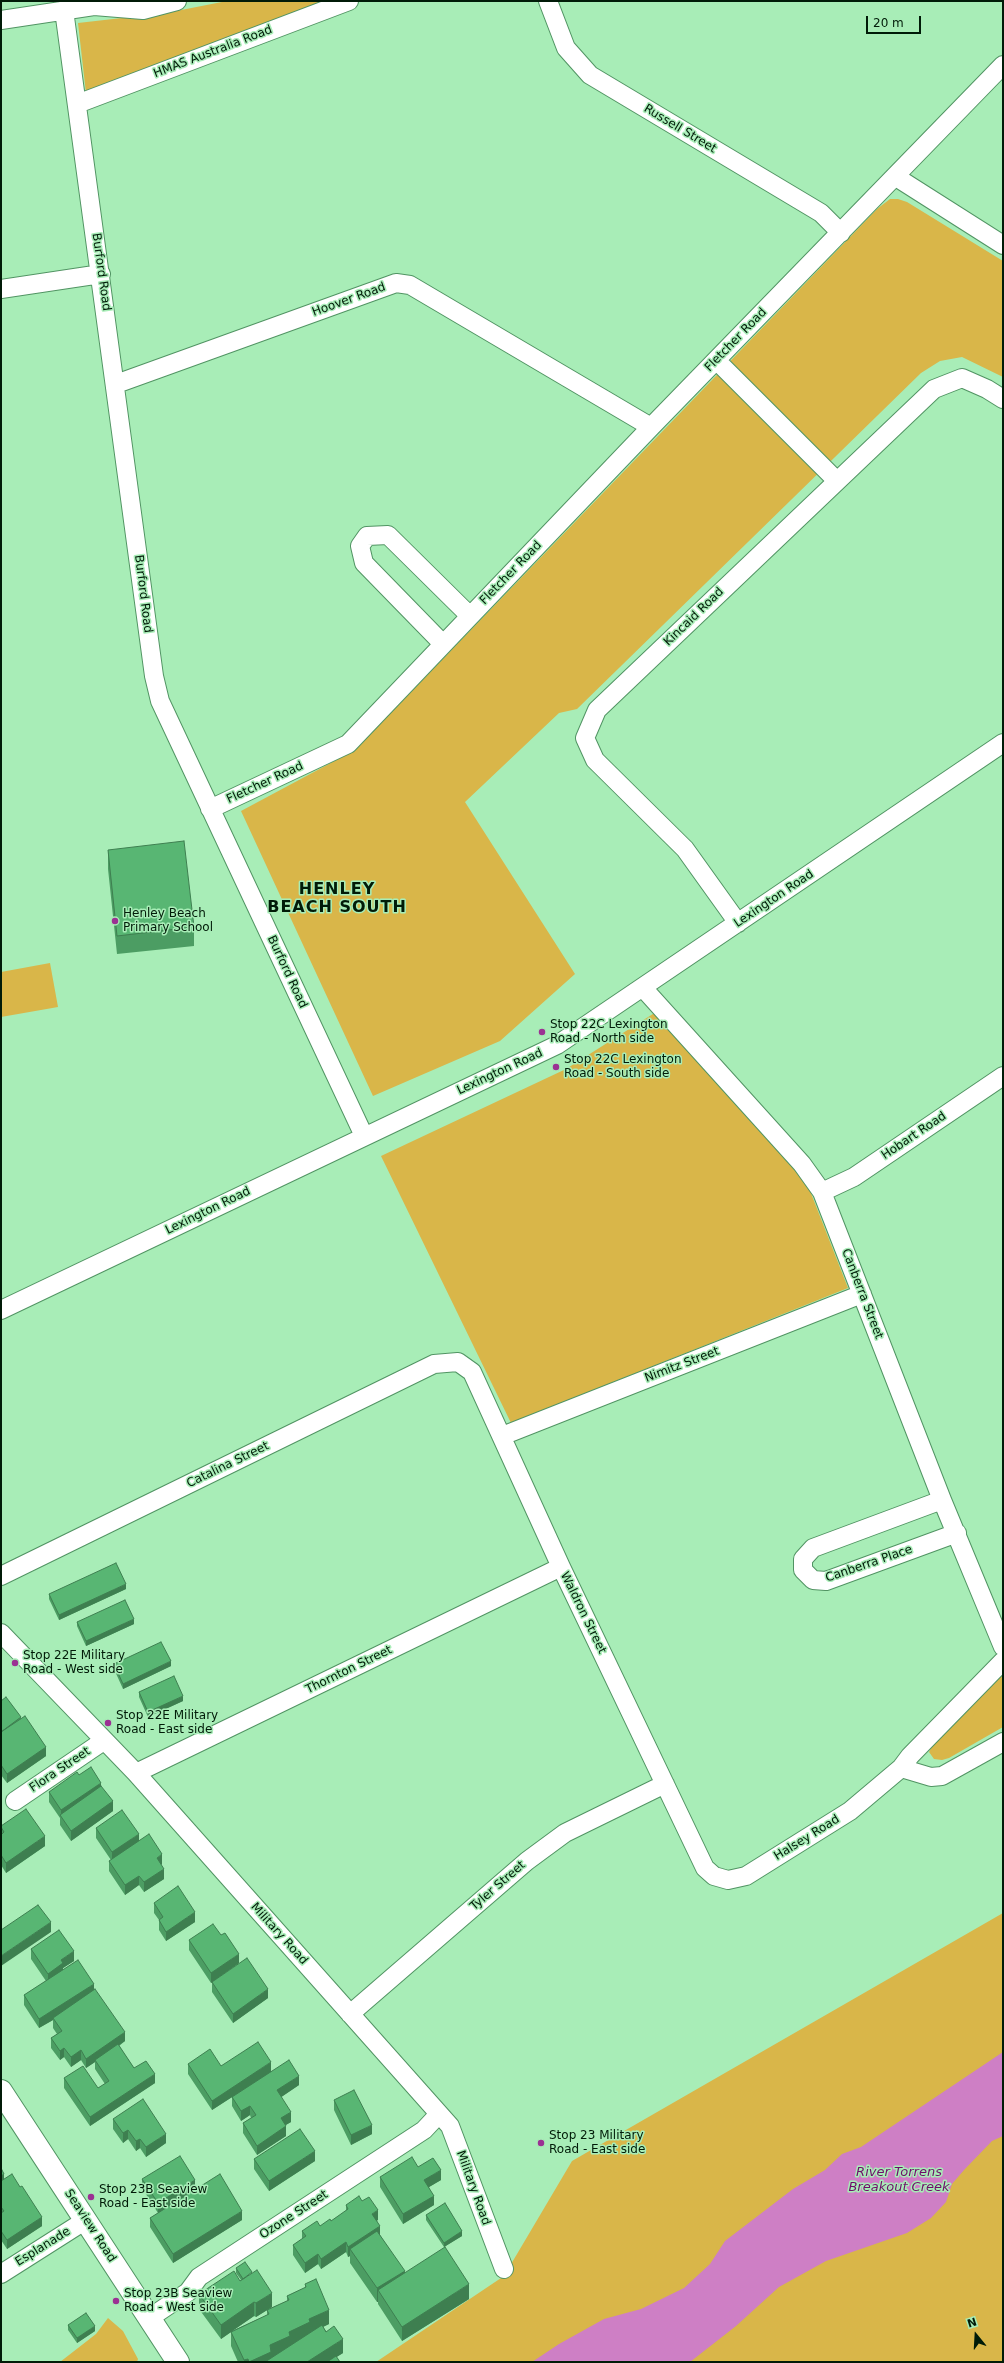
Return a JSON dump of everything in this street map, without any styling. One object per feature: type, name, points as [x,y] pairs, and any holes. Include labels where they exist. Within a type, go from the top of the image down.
[{"type":"main road","name":"Seaview Road","points":[[1,2091],[151,2317],[178,2362]]},
{"type":"street","points":[[1,20],[94,6],[143,10],[177,1]]},
{"type":"street","name":"HMAS Australia Road","points":[[77,104],[349,1]]},
{"type":"street","name":"Russell Street","points":[[548,1],[566,48],[590,75],[821,213],[841,233]]},
{"type":"street","name":"Burford Road","points":[[64,10],[116,384],[154,676],[160,701],[364,1136]]},
{"type":"street","name":"Fletcher Road","points":[[210,809],[348,744],[651,427],[896,177],[1003,65]]},
{"type":"street","points":[[896,177],[1003,245]]},
{"type":"street","points":[[1,289],[101,274]]},
{"type":"street","name":"Hoover Road","points":[[116,384],[396,283],[410,285],[651,427]]},
{"type":"street","points":[[716,360],[838,481]]},
{"type":"street","name":"Kincaid Road","points":[[738,924],[685,849],[595,760],[585,738],[597,710],[934,389],[962,378],[1003,398]]},
{"type":"street","name":"Fletcher Road","points":[[443,644],[364,563],[360,546],[367,536],[388,535],[470,616]]},
{"type":"street","name":"Lexington Road","points":[[1,1310],[557,1045],[644,989],[1003,743]]},
{"type":"street","name":"Canberra Street","points":[[644,989],[802,1164],[822,1192],[942,1500],[957,1533],[1003,1647]]},
{"type":"street","name":"Hobart Road","points":[[822,1192],[854,1177],[1003,1076]]},
{"type":"street","name":"Nimitz Street","points":[[502,1436],[862,1294]]},
{"type":"street","name":"Waldron Street","points":[[458,1362],[472,1372],[561,1568],[705,1868]]},
{"type":"street","name":"Catalina Street","points":[[1,1576],[434,1364],[458,1362]]},
{"type":"street","name":"Canberra Place","points":[[942,1500],[813,1548],[803,1559],[803,1570],[813,1580],[826,1581],[957,1533]]},
{"type":"street","name":"Thornton Street","points":[[136,1773],[561,1568]]},
{"type":"street","name":"Military Road","points":[[1,1633],[136,1773],[450,2126],[504,2268]]},
{"type":"street","name":"Halsey Road","points":[[705,1868],[721,1879],[737,1879],[746,1876],[850,1811],[901,1768],[910,1756],[1003,1661]]},
{"type":"street","name":"Flora Street","points":[[15,1801],[102,1742],[101,1738]]},
{"type":"street","points":[[901,1768],[931,1776],[942,1776],[1003,1742]]},
{"type":"street","name":"Tyler Street","points":[[350,2014],[534,1856],[565,1833],[665,1784]]},
{"type":"street","name":"Ozone Street","points":[[151,2317],[188,2292],[199,2277],[424,2130],[439,2114]]},
{"type":"street","name":"Esplanade","points":[[1,2274],[86,2220]]},
{"type":"shaded area","points":[[227,1],[333,1],[86,93],[78,23],[166,13]]},
{"type":"shaded area","points":[[890,199],[898,199],[907,202],[1003,261],[1003,377],[962,357],[940,361],[921,373],[577,709],[559,713],[465,802],[575,974],[500,1041],[373,1096],[241,811],[355,750],[877,209]]},
{"type":"shaded area","points":[[50,963],[58,1007],[1,1017],[1,972]]},
{"type":"shaded area","points":[[656,1012],[807,1183],[848,1288],[511,1423],[381,1156],[566,1069]]},
{"type":"shaded area","points":[[1003,1673],[1003,1727],[949,1758],[942,1760],[934,1759],[929,1752],[932,1746]]},
{"type":"shaded area","points":[[1003,1913],[1003,2362],[376,2362],[504,2276],[572,2161]]},
{"type":"shaded area","points":[[108,2318],[123,2331],[138,2359],[137,2362],[60,2362],[96,2334]]},
{"type":"water","name":"River Torrens Breakout Creek","points":[[1003,2052],[1003,2136],[992,2141],[964,2170],[952,2184],[946,2202],[931,2218],[907,2233],[826,2261],[779,2287],[736,2326],[690,2362],[532,2362],[559,2344],[604,2319],[641,2309],[684,2288],[710,2264],[725,2241],[793,2189],[825,2170],[842,2154],[861,2147]]},
{"type":"building","points":[[184,841],[194,927],[117,936],[108,850]]},
{"type":"building","points":[[116,1563],[126,1584],[59,1615],[49,1594]]},
{"type":"building","points":[[125,1600],[134,1619],[86,1641],[77,1622]]},
{"type":"building","points":[[161,1642],[171,1661],[123,1684],[114,1664]]},
{"type":"building","points":[[174,1676],[183,1696],[148,1712],[139,1692]]},
{"type":"building","points":[[6,1697],[21,1717],[1,1732],[1,1701]]},
{"type":"building","points":[[25,1716],[46,1747],[7,1774],[1,1765],[1,1732]]},
{"type":"building","points":[[91,1767],[101,1783],[61,1810],[49,1792],[77,1772],[79,1775]]},
{"type":"building","points":[[101,1786],[113,1801],[71,1831],[60,1815]]},
{"type":"building","points":[[26,1809],[45,1836],[6,1863],[1,1855],[1,1835],[4,1832],[1,1826]]},
{"type":"building","points":[[122,1810],[139,1834],[112,1852],[96,1828]]},
{"type":"building","points":[[149,1834],[162,1854],[157,1858],[164,1869],[144,1882],[139,1876],[125,1885],[109,1861]]},
{"type":"building","points":[[178,1886],[195,1912],[166,1932],[159,1920],[163,1917],[154,1903]]},
{"type":"building","points":[[38,1905],[51,1922],[1,1956],[1,1930]]},
{"type":"building","points":[[213,1924],[221,1935],[225,1933],[239,1954],[211,1973],[189,1940]]},
{"type":"building","points":[[59,1930],[74,1951],[61,1960],[63,1963],[48,1974],[31,1949]]},
{"type":"building","points":[[247,1958],[268,1989],[233,2014],[212,1982]]},
{"type":"building","points":[[78,1960],[94,1984],[39,2019],[24,1995]]},
{"type":"building","points":[[95,1989],[125,2032],[86,2059],[81,2050],[71,2057],[64,2048],[60,2051],[51,2038],[62,2031],[53,2018]]},
{"type":"building","points":[[258,2042],[271,2062],[212,2101],[188,2064],[210,2049],[221,2066]]},
{"type":"building","points":[[118,2044],[134,2068],[146,2061],[155,2074],[90,2117],[64,2078],[83,2066],[98,2088],[109,2081],[95,2060]]},
{"type":"building","points":[[289,2060],[299,2076],[277,2090],[291,2112],[281,2118],[286,2126],[257,2146],[243,2123],[256,2115],[250,2106],[241,2111],[232,2097]]},
{"type":"building","points":[[354,2090],[372,2125],[351,2135],[334,2100]]},
{"type":"building","points":[[143,2099],[166,2134],[146,2147],[140,2139],[136,2141],[128,2130],[123,2133],[113,2119]]},
{"type":"building","points":[[300,2129],[315,2151],[269,2181],[254,2159]]},
{"type":"building","points":[[180,2156],[195,2180],[158,2203],[142,2179]]},
{"type":"building","points":[[412,2157],[418,2167],[433,2158],[441,2170],[424,2180],[434,2196],[403,2214],[380,2177]]},
{"type":"building","points":[[1,2168],[4,2174],[1,2176]]},
{"type":"building","points":[[12,2174],[20,2187],[22,2186],[42,2217],[7,2240],[1,2231],[1,2213],[4,2211],[1,2207],[1,2181]]},
{"type":"building","points":[[220,2174],[242,2211],[173,2254],[150,2218]]},
{"type":"building","points":[[359,2196],[362,2201],[369,2197],[378,2210],[372,2214],[380,2226],[348,2247],[346,2242],[321,2259],[318,2254],[305,2263],[293,2245],[306,2236],[302,2231],[317,2221],[320,2226],[330,2219],[331,2221],[348,2209],[346,2205]]},
{"type":"building","points":[[445,2203],[462,2231],[444,2243],[426,2215]]},
{"type":"building","points":[[377,2231],[405,2271],[377,2288],[350,2249]]},
{"type":"building","points":[[445,2247],[469,2284],[402,2327],[378,2290]]},
{"type":"building","points":[[245,2262],[252,2272],[243,2279],[236,2268]]},
{"type":"building","points":[[257,2270],[272,2293],[256,2303],[254,2302],[221,2325],[199,2294],[234,2271],[240,2281]]},
{"type":"building","points":[[316,2279],[329,2310],[309,2319],[310,2322],[289,2332],[290,2336],[270,2345],[271,2352],[249,2362],[248,2359],[244,2360],[231,2332],[269,2314],[267,2310],[289,2300],[287,2296],[306,2287],[305,2284]]},
{"type":"building","points":[[86,2313],[95,2326],[77,2338],[68,2325]]},
{"type":"building","points":[[322,2325],[326,2332],[334,2326],[343,2339],[307,2362],[265,2362]]},
{"type":"building","points":[[336,2356],[340,2362],[327,2362]]},
{"type":"place","name":"Henley Beach Primary School","points":[[115,921]]},
{"type":"place","name":"Stop 22C Lexington Road - North side","points":[[542,1032]]},
{"type":"place","name":"Stop 22C Lexington Road - South side","points":[[556,1067]]},
{"type":"place","name":"Stop 22E Military Road - West side","points":[[15,1663]]},
{"type":"place","name":"Stop 22E Military Road - East side","points":[[108,1723]]},
{"type":"place","name":"Stop 23 Military Road - East side","points":[[541,2143]]},
{"type":"place","name":"Stop 23B Seaview Road - East side","points":[[91,2197]]},
{"type":"place","name":"Stop 23B Seaview Road - West side","points":[[116,2301]]},
{"type":"district","name":"HENLEY BEACH SOUTH","points":[[337,899]]}]
